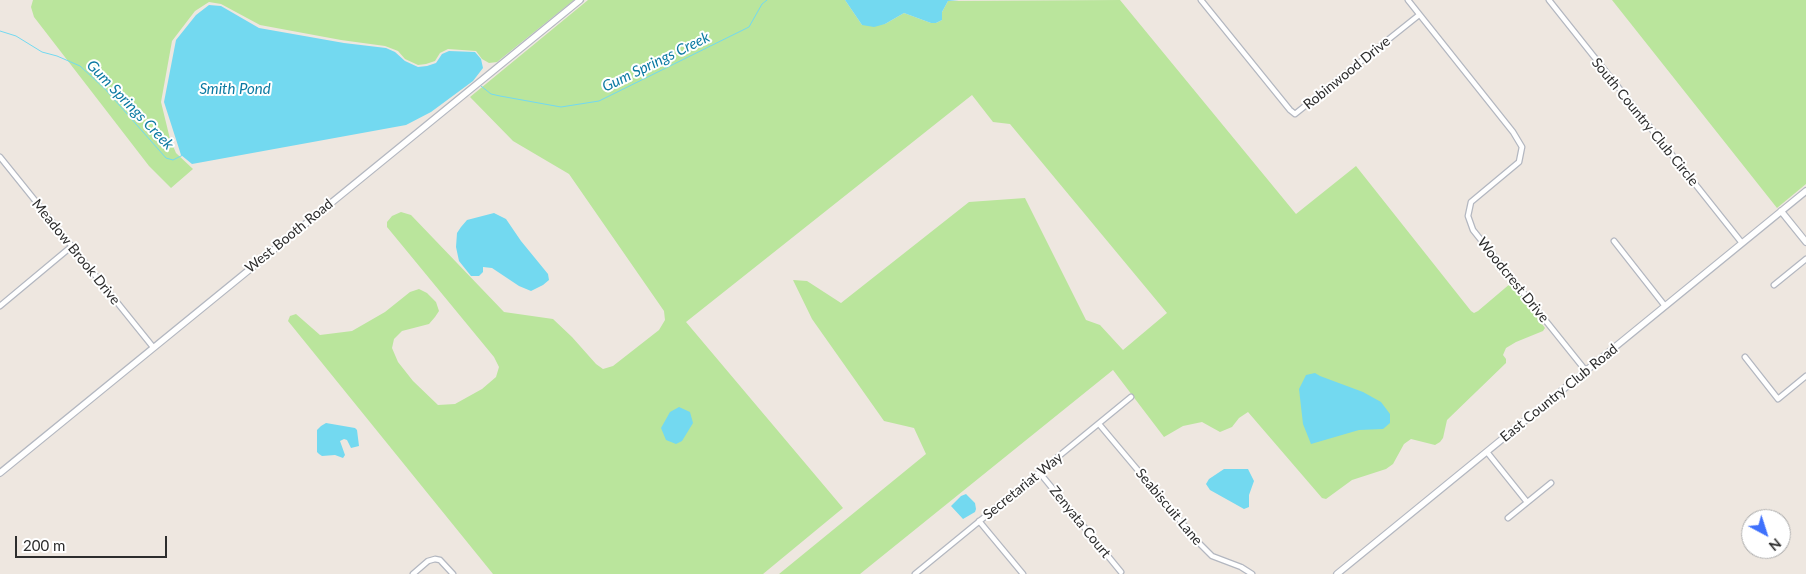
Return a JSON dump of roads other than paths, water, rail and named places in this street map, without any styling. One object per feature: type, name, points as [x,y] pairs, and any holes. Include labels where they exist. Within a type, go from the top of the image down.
[{"type":"street","name":"West Booth Road","points":[[0,473],[580,0]]},
{"type":"street","name":"Robinwood Drive","points":[[1201,0],[1295,114],[1419,15]]},
{"type":"street","name":"Woodcrest Drive","points":[[1408,0],[1513,132],[1522,147],[1518,162],[1471,202],[1468,216],[1473,230],[1586,371]]},
{"type":"street","name":"South Country Club Circle","points":[[1548,0],[1742,243]]},
{"type":"street","name":"Meadow Brook Drive","points":[[0,157],[153,347]]},
{"type":"street","name":"East Country Club Road","points":[[1338,574],[1806,191]]},
{"type":"street","points":[[1781,211],[1806,242]]},
{"type":"street","points":[[1614,241],[1665,306]]},
{"type":"street","points":[[0,306],[72,246]]},
{"type":"street","points":[[1774,285],[1806,259]]},
{"type":"street","points":[[1744,357],[1778,399],[1806,376]]},
{"type":"street","name":"Secretariat Way","points":[[918,573],[1132,397]]},
{"type":"street","name":"Seabiscuit Lane","points":[[1099,424],[1212,556],[1241,567],[1252,574]]},
{"type":"street","points":[[1487,452],[1527,502]]},
{"type":"street","name":"Zenyata Court","points":[[1039,472],[1121,572]]},
{"type":"street","points":[[1508,518],[1551,483]]},
{"type":"street","points":[[979,521],[1023,574]]},
{"type":"street","points":[[413,574],[428,561],[435,559],[440,560],[453,574]]},
{"type":"water","points":[[845,0],[959,0],[948,1],[942,12],[942,20],[936,23],[904,13],[885,24],[874,27],[862,25]]},
{"type":"water","name":"Smith Pond","points":[[209,5],[221,6],[259,28],[344,43],[386,48],[418,67],[436,63],[442,54],[449,51],[475,52],[481,59],[483,68],[473,81],[431,112],[406,125],[192,164],[181,155],[164,102],[176,40],[196,15]]},
{"type":"water","points":[[494,213],[506,219],[548,274],[549,280],[543,285],[531,291],[519,286],[492,268],[483,267],[483,272],[479,276],[471,276],[459,261],[456,247],[457,233],[461,227],[467,220]]},
{"type":"water","points":[[1315,373],[1363,392],[1381,402],[1390,414],[1390,423],[1383,429],[1359,430],[1311,444],[1303,424],[1299,389],[1306,375]]},
{"type":"water","points":[[679,407],[690,412],[693,423],[682,441],[676,444],[666,440],[661,428],[670,412]]},
{"type":"water","points":[[326,423],[355,428],[357,430],[359,446],[351,448],[347,440],[344,439],[340,441],[345,455],[343,458],[335,455],[322,456],[319,454],[317,452],[317,430]]},
{"type":"water","points":[[1224,469],[1248,469],[1254,481],[1249,495],[1249,507],[1244,509],[1210,490],[1206,484],[1209,479]]},
{"type":"water","points":[[966,494],[975,503],[976,509],[975,512],[963,519],[951,506],[961,496]]},
{"type":"waterway","name":"Gum Springs Creek","points":[[481,86],[491,94],[561,107],[599,101],[749,27],[762,4],[767,0]]},
{"type":"waterway","name":"Gum Springs Creek","points":[[0,31],[16,36],[42,52],[80,66],[105,89],[166,158],[173,160],[183,155]]}]
